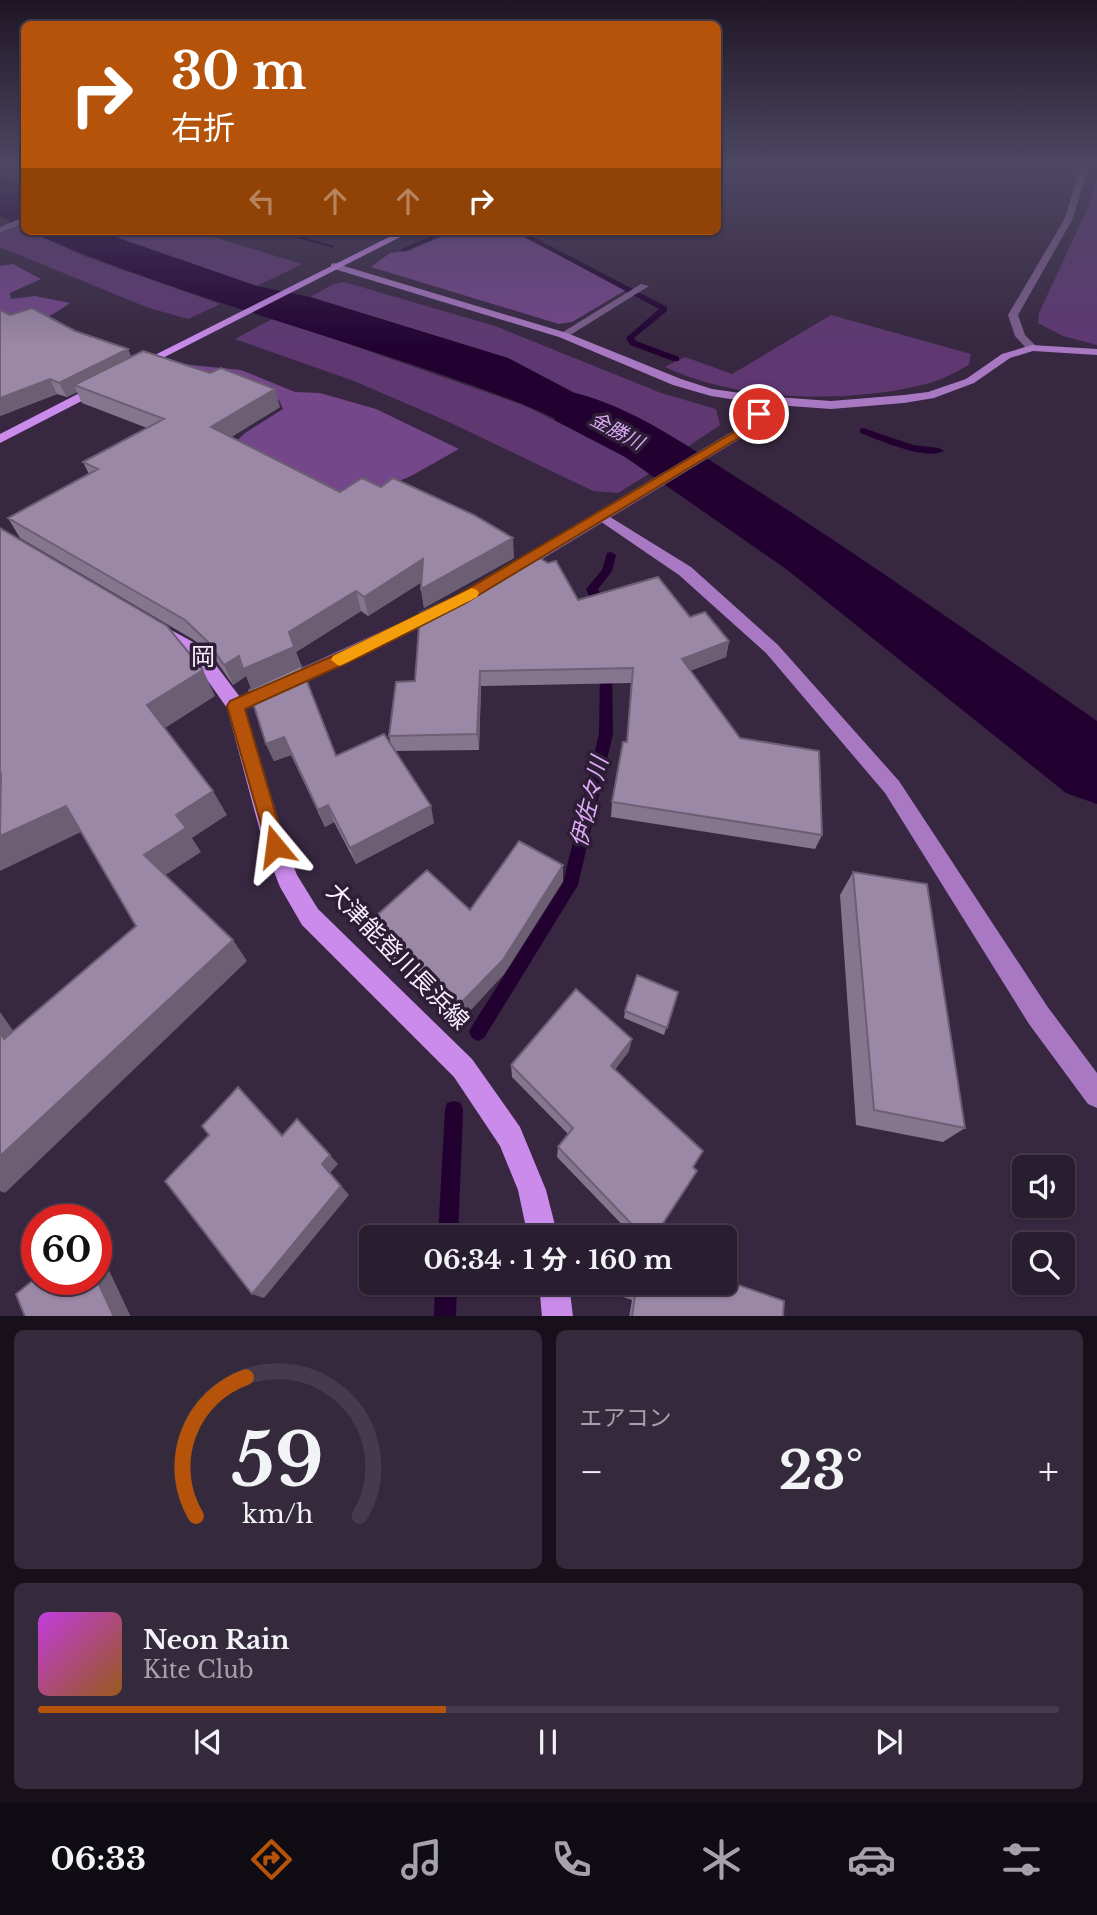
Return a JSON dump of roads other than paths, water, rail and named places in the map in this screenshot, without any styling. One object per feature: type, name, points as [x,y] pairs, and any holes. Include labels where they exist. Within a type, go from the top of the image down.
[{"type":"main road","points":[[128,372],[400,235]]},
{"type":"main road","points":[[0,439],[105,384]]},
{"type":"main road","name":"大津能登川長浜線","points":[[143,620],[187,646],[209,669],[236,706],[288,880],[310,917],[463,1068],[510,1137],[532,1190],[540,1225]]},
{"type":"main road","points":[[555,1295],[558,1316]]},
{"type":"street","points":[[1032,348],[1020,337],[1013,315],[1065,224]]},
{"type":"street","points":[[334,266],[563,335],[677,382],[711,392],[762,400],[831,405],[874,403],[930,395],[970,381],[1006,356],[1032,348],[1092,352]]},
{"type":"street","points":[[563,335],[644,286]]},
{"type":"street","points":[[504,574],[738,434],[751,425],[759,414],[762,400]]},
{"type":"street","points":[[609,512],[685,571],[772,649],[892,787],[1038,1015],[1097,1095]]},
{"type":"street","points":[[236,706],[355,653],[459,601]]},
{"type":"water","points":[[38,235],[110,235],[257,286],[310,297],[508,358],[683,450],[655,470],[522,404],[88,256]]},
{"type":"waterway","points":[[292,235],[332,246]]},
{"type":"waterway","points":[[403,250],[439,235]]},
{"type":"waterway","name":"伊佐々川","points":[[525,235],[664,309],[630,338],[633,343],[676,359]]},
{"type":"waterway","name":"金勝川","points":[[575,409],[645,445],[810,554],[1097,768]]},
{"type":"waterway","name":"伊佐々川","points":[[863,431],[912,448],[939,451]]},
{"type":"waterway","name":"伊佐々川","points":[[601,610],[592,589],[607,571],[611,555]]},
{"type":"waterway","name":"伊佐々川","points":[[478,1032],[570,885],[606,734],[606,669]]},
{"type":"waterway","name":"伊佐々川","points":[[449,1225],[454,1110]]},
{"type":"waterway","name":"伊佐々川","points":[[445,1316],[446,1295]]},
{"type":"district","name":"岡","points":[[203,656]]}]
